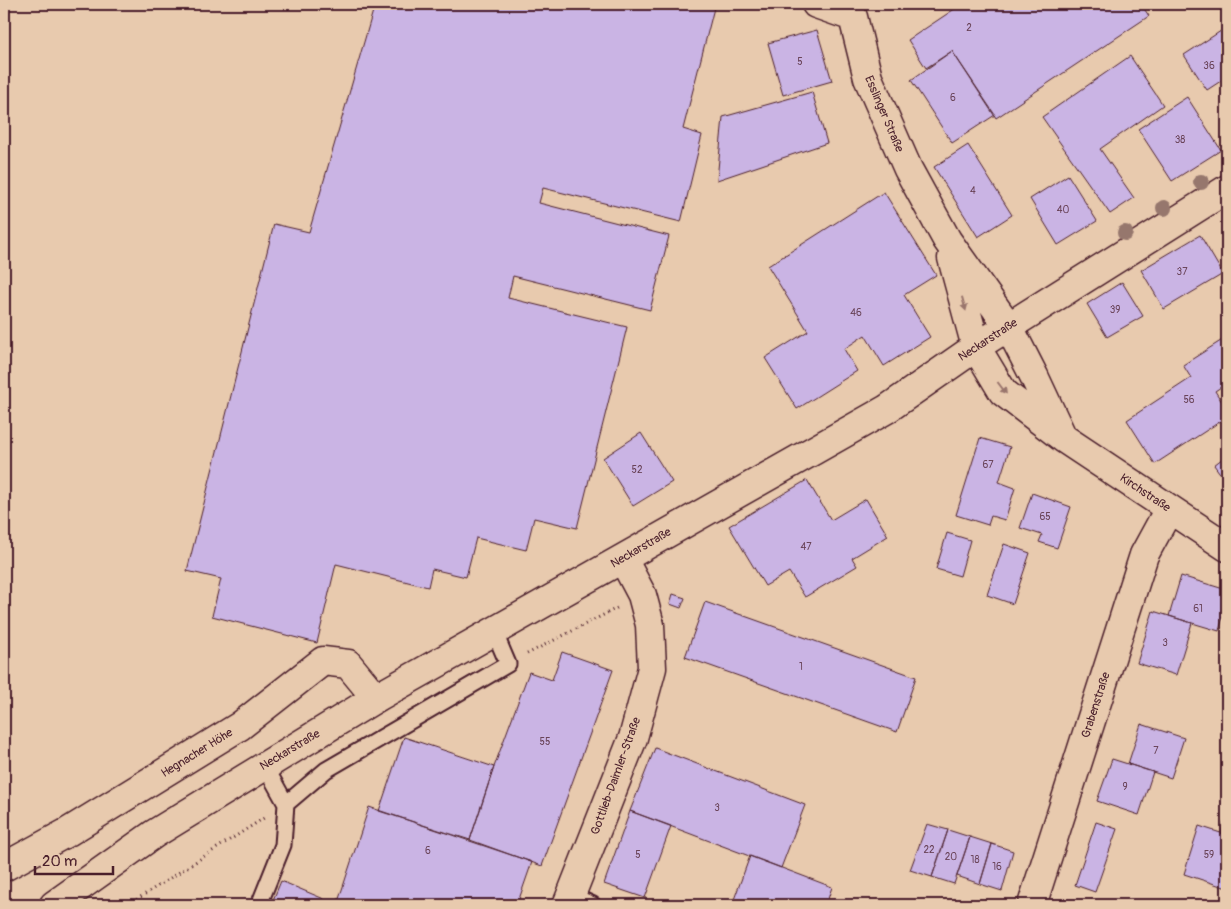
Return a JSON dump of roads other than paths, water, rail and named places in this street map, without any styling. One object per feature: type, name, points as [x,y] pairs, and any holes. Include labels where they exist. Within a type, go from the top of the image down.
[{"type":"street","name":"Esslinger Straße","points":[[816,4],[863,10],[868,78],[908,170],[947,240],[1009,327]]},
{"type":"street","name":"Neckarstraße","points":[[54,905],[154,834],[376,698],[887,409],[976,347],[1227,188]]},
{"type":"street","name":"Esslinger Straße","points":[[947,240],[976,347]]},
{"type":"street","points":[[1009,327],[1063,438]]},
{"type":"street","name":"Kirchstraße","points":[[976,347],[1003,392],[1063,438],[1227,547]]},
{"type":"street","name":"Grabenstraße","points":[[1032,905],[1144,554],[1169,510]]},
{"type":"street","name":"Gottlieb-Daimler-Straße","points":[[577,902],[633,738],[652,668],[650,625],[642,595],[622,559]]},
{"type":"street","name":"Hegnacher Höhe","points":[[4,867],[68,832],[240,726],[322,662],[348,664],[376,698]]},
{"type":"lane","points":[[286,804],[326,770],[508,664],[494,632]]},
{"type":"lane","points":[[259,905],[283,845],[286,804],[265,766]]}]
